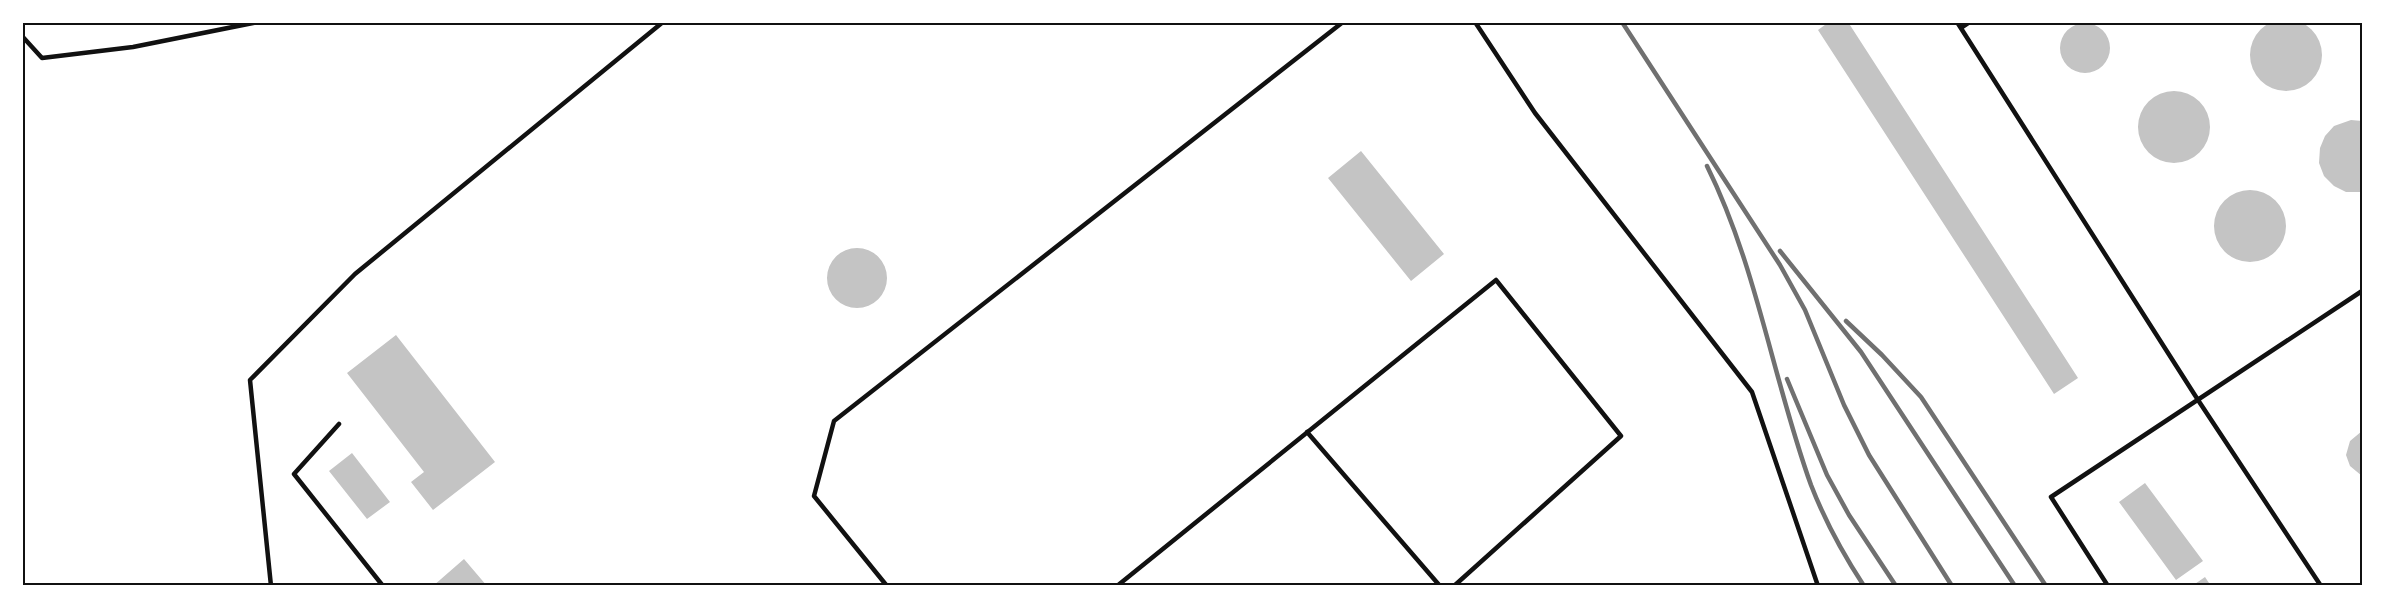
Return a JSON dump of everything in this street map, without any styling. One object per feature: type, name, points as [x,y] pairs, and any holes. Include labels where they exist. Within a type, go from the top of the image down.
[{"type":"lane","points":[[22,36],[42,58],[133,48],[258,22]]},
{"type":"lane","points":[[271,585],[250,380],[355,274],[663,22]]},
{"type":"lane","points":[[887,585],[814,496],[834,421],[1343,22]]},
{"type":"lane","points":[[1475,22],[1535,113],[1752,392],[1818,585]]},
{"type":"lane","points":[[1958,22],[2198,400],[2321,585]]},
{"type":"lane","points":[[1961,28],[1970,22]]},
{"type":"lane","points":[[1117,585],[1496,280],[1621,436],[1454,585]]},
{"type":"lane","points":[[2108,585],[2051,497],[2362,291]]},
{"type":"lane","points":[[339,424],[294,474],[383,585]]},
{"type":"lane","points":[[1307,432],[1440,585]]},
{"type":"building","points":[[2286,19],[2306,25],[2316,35],[2322,55],[2316,75],[2306,85],[2286,91],[2266,85],[2256,75],[2250,55],[2256,35],[2266,25]]},
{"type":"building","points":[[1829,22],[1848,22],[2078,378],[2054,394],[1818,30]]},
{"type":"building","points":[[2085,23],[2094,25],[2105,34],[2110,48],[2108,57],[2099,68],[2085,73],[2076,71],[2065,62],[2060,48],[2062,39],[2071,28]]},
{"type":"building","points":[[2181,91],[2200,101],[2208,113],[2210,127],[2208,141],[2200,153],[2188,161],[2167,163],[2148,153],[2140,141],[2138,120],[2148,101],[2160,93]]},
{"type":"building","points":[[2351,120],[2362,121],[2362,192],[2346,192],[2334,186],[2324,176],[2319,163],[2320,148],[2325,136],[2334,126]]},
{"type":"building","points":[[1361,151],[1444,254],[1411,281],[1328,178]]},
{"type":"building","points":[[2257,190],[2276,200],[2284,212],[2286,226],[2284,240],[2276,252],[2264,260],[2243,262],[2224,252],[2216,240],[2214,219],[2224,200],[2236,192]]},
{"type":"building","points":[[857,248],[878,257],[887,278],[878,299],[857,308],[836,299],[827,278],[836,257]]},
{"type":"building","points":[[396,335],[495,462],[433,510],[411,482],[424,472],[347,373]]},
{"type":"building","points":[[2362,431],[2362,476],[2350,466],[2346,455],[2350,441]]},
{"type":"building","points":[[352,453],[390,502],[367,519],[329,471]]},
{"type":"building","points":[[2145,483],[2203,561],[2176,580],[2119,502]]},
{"type":"building","points":[[464,559],[487,586],[433,586]]},
{"type":"building","points":[[2205,577],[2211,586],[2192,586]]},
{"type":"railway","points":[[1622,22],[1780,265],[1805,310],[1844,405],[1869,455],[1952,586]]},
{"type":"railway","points":[[1707,166],[1739,244],[1811,485],[1835,537],[1864,586]]},
{"type":"railway","points":[[1780,251],[1861,352],[2015,586]]},
{"type":"railway","points":[[1846,321],[1921,397],[2046,586]]},
{"type":"railway","points":[[1787,379],[1827,475],[1849,515],[1896,586]]}]
